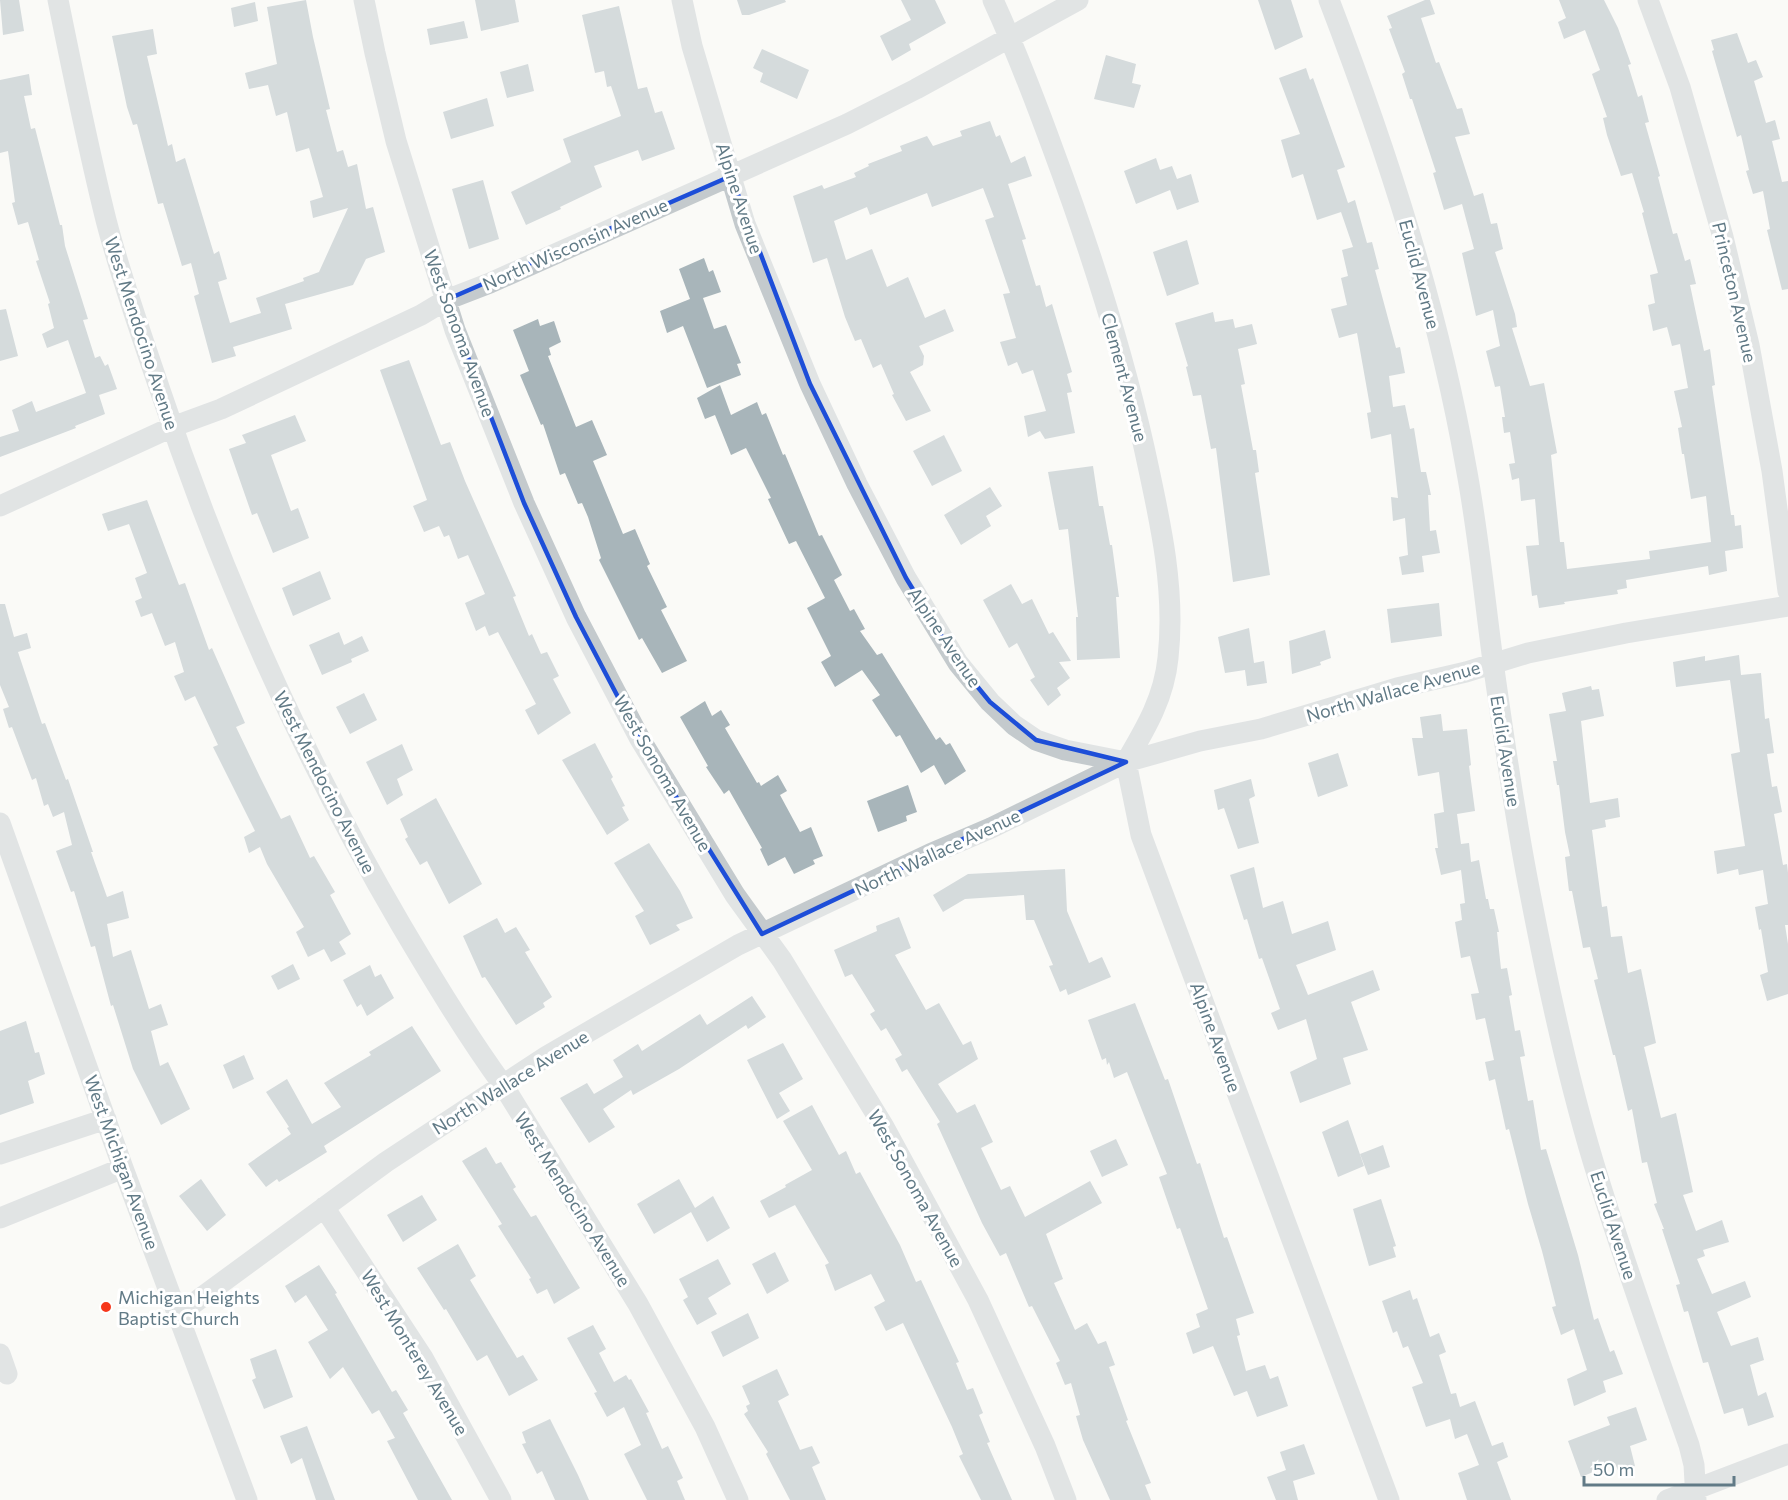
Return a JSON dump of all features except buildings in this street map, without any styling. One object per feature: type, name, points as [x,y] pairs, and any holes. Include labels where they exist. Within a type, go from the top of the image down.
[{"type":"street","name":"West Mendocino Avenue","points":[[58,0],[82,120],[107,223],[172,427],[248,624],[302,744],[392,910],[638,1304],[705,1427],[738,1500]]},
{"type":"street","name":"West Sonoma Avenue","points":[[364,0],[396,141],[455,330],[524,503],[576,617],[640,739],[735,895],[782,960],[884,1127],[978,1300],[1045,1446],[1066,1500]]},
{"type":"street","name":"Alpine Avenue","points":[[682,0],[692,46],[745,224],[814,394],[901,568],[958,663],[990,702],[1014,725],[1036,740],[1065,750],[1126,762],[1141,835],[1389,1500]]},
{"type":"street","name":"Clement Avenue","points":[[993,0],[1010,37],[1085,235],[1127,372],[1155,497],[1168,579],[1171,621],[1168,659],[1163,689],[1152,718],[1126,762]]},
{"type":"street","name":"North Wisconsin Avenue","points":[[0,506],[172,427],[221,409],[421,315],[446,300],[490,283],[857,119],[1078,0]]},
{"type":"street","name":"Euclid Avenue","points":[[1329,0],[1360,81],[1411,238],[1451,390],[1472,499],[1503,732],[1530,896],[1569,1074],[1618,1240],[1689,1445],[1694,1465],[1696,1495]]},
{"type":"street","name":"Princeton Avenue","points":[[1648,0],[1680,87],[1722,237],[1746,334],[1772,471],[1788,591]]},
{"type":"street","name":"North Wallace Avenue","points":[[179,1314],[386,1162],[547,1056],[738,945],[1001,823],[1126,762],[1200,741],[1261,729],[1397,688],[1466,672],[1528,652],[1788,606]]},
{"type":"street","name":"West Michigan Avenue","points":[[0,823],[123,1168],[248,1500]]},
{"type":"street","points":[[0,1154],[106,1119]]},
{"type":"street","points":[[0,1218],[123,1168]]},
{"type":"street","name":"West Monterey Avenue","points":[[324,1207],[423,1358],[501,1500]]},
{"type":"street","points":[[1667,1500],[1696,1495],[1788,1454]]},
{"type":"highlighted area","points":[[731,176],[810,384],[906,578],[958,663],[990,702],[1036,740],[1126,762],[762,934],[640,739],[576,617],[524,503],[446,300]]},
{"type":"place","name":"Michigan Heights Baptist Church","points":[[106,1307]]}]
